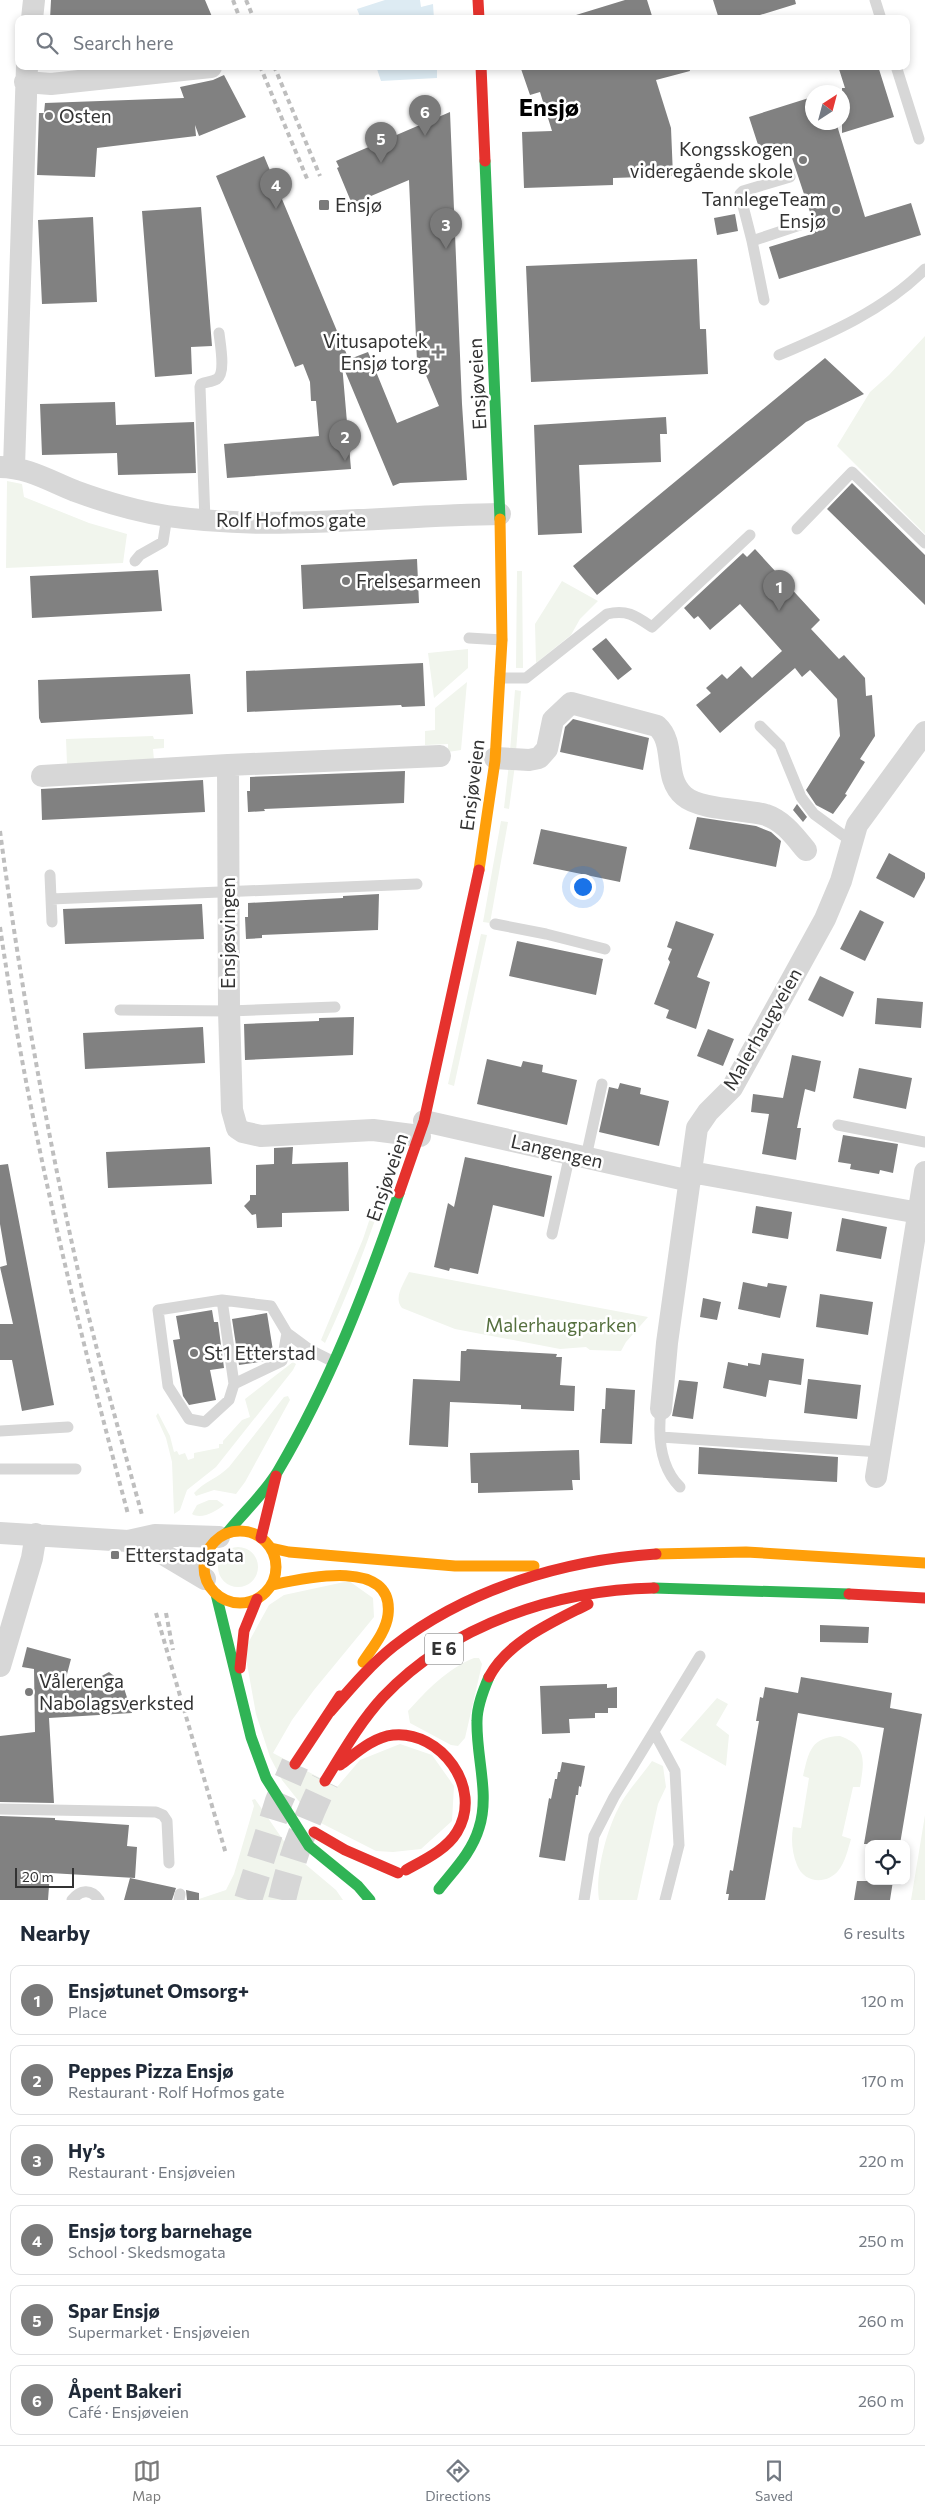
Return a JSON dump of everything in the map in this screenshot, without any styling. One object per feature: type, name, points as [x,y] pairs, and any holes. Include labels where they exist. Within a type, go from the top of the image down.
[{"type":"main road","points":[[478,0],[479,15]]},
{"type":"main road","name":"Ensjøveien","points":[[261,1538],[277,1473],[334,1362],[364,1294],[422,1128],[478,880],[495,758],[502,640],[500,514],[481,70]]},
{"type":"main road","name":"Ensjøveien","points":[[223,1535],[277,1473]]},
{"type":"main road","points":[[210,1587],[231,1603],[249,1602],[257,1599],[272,1585],[276,1566],[271,1548],[261,1538],[245,1531],[223,1535],[207,1551],[203,1570],[239,1682],[258,1759],[273,1792],[296,1823],[309,1846],[358,1886],[376,1898]]},
{"type":"main road","name":"E 6","points":[[271,1548],[289,1552],[455,1566],[570,1564]]},
{"type":"main road","name":"E 6","points":[[330,1712],[393,1647],[435,1619],[478,1596],[519,1578],[570,1564],[614,1556],[670,1551],[752,1551],[925,1563]]},
{"type":"main road","name":"E 6","points":[[272,1585],[318,1577],[362,1577],[377,1584],[386,1596],[388,1616],[382,1630],[295,1764]]},
{"type":"main road","name":"E 6","points":[[398,1874],[448,1843],[461,1826],[465,1803],[463,1787],[457,1770],[449,1758],[438,1748],[421,1739],[412,1736],[392,1736],[367,1744],[328,1776],[356,1729],[385,1696],[413,1671],[455,1642],[531,1608],[574,1596],[614,1590],[674,1587],[925,1598]]},
{"type":"main road","points":[[296,1823],[345,1850],[438,1890],[474,1842],[482,1820],[483,1792],[476,1724],[481,1697],[490,1675],[502,1658],[523,1639],[614,1590]]},
{"type":"main road","points":[[239,1682],[244,1631],[257,1599]]},
{"type":"street","points":[[32,15],[34,0]]},
{"type":"street","points":[[7,467],[26,74],[51,84],[183,70]]},
{"type":"street","name":"Rolf Hofmos gate","points":[[7,467],[104,502],[167,516],[205,520],[259,524],[500,514]]},
{"type":"street","points":[[495,758],[529,760],[539,758],[547,749],[553,720],[571,703],[657,726],[664,732],[668,742],[672,777],[684,796],[695,802],[768,816],[787,827],[806,850]]},
{"type":"street","name":"Malerhaugveien","points":[[661,1408],[667,1343],[697,1128],[708,1112],[732,1088],[825,919],[841,881],[851,841],[857,826],[925,732]]},
{"type":"street","points":[[42,776],[228,765],[440,756]]},
{"type":"street","name":"Ensjøsvingen","points":[[228,765],[228,1011],[232,1110],[237,1128],[243,1132],[261,1136],[422,1128]]},
{"type":"street","name":"Langengen","points":[[422,1128],[690,1176],[919,1213]]},
{"type":"street","points":[[876,1477],[925,1172]]},
{"type":"street","points":[[0,1532],[128,1541],[163,1554],[210,1587]]},
{"type":"street","points":[[0,1666],[32,1558],[36,1534]]},
{"type":"street","points":[[128,1541],[155,1535],[223,1535]]},
{"type":"lane","points":[[876,0],[880,15]]},
{"type":"lane","points":[[897,70],[919,139]]},
{"type":"lane","points":[[764,300],[740,194],[743,191],[790,177]]},
{"type":"lane","points":[[752,241],[806,223]]},
{"type":"lane","points":[[778,355],[845,327],[906,286],[925,270]]},
{"type":"lane","points":[[205,520],[200,388],[201,384],[217,379],[220,376],[222,359],[219,333]]},
{"type":"lane","points":[[797,528],[852,472],[925,542]]},
{"type":"lane","points":[[135,561],[140,555],[163,542],[167,516]]},
{"type":"lane","points":[[500,678],[526,678],[607,614],[622,610],[636,615],[652,627],[750,535]]},
{"type":"lane","points":[[469,638],[502,640]]},
{"type":"lane","points":[[760,726],[780,746],[805,803],[814,814],[851,841]]},
{"type":"lane","points":[[50,875],[52,922]]},
{"type":"lane","points":[[51,898],[417,884]]},
{"type":"lane","points":[[495,924],[605,948]]},
{"type":"lane","points":[[120,1010],[228,1011],[335,1007]]},
{"type":"lane","points":[[552,1234],[602,1084]]},
{"type":"lane","points":[[838,1125],[925,1142]]},
{"type":"lane","points":[[222,1300],[234,1384],[229,1400],[205,1422],[189,1419],[168,1386],[158,1310],[222,1300],[271,1306],[287,1333],[310,1350],[334,1362]]},
{"type":"lane","points":[[234,1384],[282,1361],[287,1333]]},
{"type":"lane","points":[[661,1408],[660,1437],[668,1470],[680,1487]]},
{"type":"lane","points":[[0,1431],[68,1427]]},
{"type":"lane","points":[[660,1437],[880,1452]]},
{"type":"lane","points":[[0,1469],[76,1469]]},
{"type":"lane","points":[[584,1900],[594,1836],[614,1797],[700,1656]]},
{"type":"lane","points":[[654,1732],[675,1771],[680,1845],[666,1900]]},
{"type":"lane","points":[[0,1809],[156,1812],[163,1815],[167,1821],[169,1863]]},
{"type":"lane","points":[[72,1900],[78,1893],[85,1891],[94,1894],[99,1900]]},
{"type":"green space","points":[[925,336],[925,534],[837,446],[870,392],[889,375]]},
{"type":"green space","points":[[7,481],[22,484],[24,497],[89,523],[127,534],[123,563],[6,568]]},
{"type":"green space","points":[[517,571],[522,571],[523,668],[516,668]]},
{"type":"green space","points":[[562,581],[598,601],[580,619],[571,635],[536,663],[535,624]]},
{"type":"green space","points":[[468,649],[468,668],[434,698],[428,653]]},
{"type":"green space","points":[[467,682],[461,750],[448,752],[448,744],[425,745],[425,731],[435,730],[435,708]]},
{"type":"green space","points":[[515,690],[521,691],[516,751],[510,751]]},
{"type":"green space","points":[[153,736],[154,739],[164,739],[164,748],[153,749],[154,760],[67,764],[66,739]]},
{"type":"green space","points":[[509,764],[515,765],[509,809],[504,808]]},
{"type":"green space","points":[[501,821],[508,822],[490,923],[483,922]]},
{"type":"green space","points":[[481,934],[487,935],[454,1086],[448,1084]]},
{"type":"green space","points":[[394,1146],[397,1156],[381,1203],[355,1274],[325,1343],[321,1340],[363,1239]]},
{"type":"green space","name":"Malerhaugparken","points":[[409,1272],[648,1317],[626,1342],[621,1351],[590,1350],[586,1347],[560,1349],[455,1329],[402,1308],[399,1295]]},
{"type":"green space","points":[[293,1362],[296,1364],[293,1370],[216,1467],[187,1490],[180,1510],[174,1514],[172,1462],[166,1438],[156,1416],[158,1413],[170,1436],[174,1452],[177,1451],[179,1455],[185,1453],[188,1460],[194,1458],[194,1453],[219,1448],[219,1444],[223,1444],[223,1441],[242,1420],[250,1417],[245,1399]]},
{"type":"green space","points":[[288,1396],[290,1400],[245,1482],[236,1494],[214,1490],[196,1496],[194,1493],[198,1489],[229,1467],[284,1397]]},
{"type":"green space","points":[[209,1500],[217,1500],[224,1505],[204,1515],[196,1516],[192,1514],[197,1505]]},
{"type":"green space","points":[[242,1547],[249,1550],[255,1556],[258,1567],[257,1575],[249,1584],[242,1587],[234,1587],[227,1584],[219,1575],[218,1563],[221,1556],[230,1548]]},
{"type":"green space","points":[[349,1581],[373,1598],[374,1617],[314,1690],[292,1720],[273,1753],[337,1787],[360,1760],[400,1744],[432,1755],[454,1786],[452,1821],[421,1849],[393,1852],[376,1851],[313,1819],[282,1780],[270,1757],[256,1714],[247,1664],[247,1645],[269,1605],[284,1595]]},
{"type":"green space","points":[[474,1658],[479,1658],[482,1664],[465,1738],[458,1746],[451,1745],[410,1723],[408,1711],[422,1696],[446,1674]]},
{"type":"green space","points":[[717,1698],[728,1704],[716,1725],[729,1735],[726,1766],[680,1740]]},
{"type":"green space","points":[[840,1736],[849,1740],[860,1750],[863,1763],[860,1787],[853,1787],[842,1836],[851,1839],[843,1864],[828,1879],[816,1880],[805,1876],[797,1865],[792,1846],[793,1827],[801,1828],[809,1778],[803,1776],[807,1759],[813,1747],[823,1739]]},
{"type":"green space","points":[[652,1761],[663,1766],[666,1787],[658,1804],[637,1900],[599,1900],[600,1866],[609,1829],[621,1803]]},
{"type":"green space","points":[[255,1799],[292,1853],[336,1890],[343,1900],[196,1900],[226,1890],[234,1874],[254,1806],[252,1800]]},
{"type":"green space","points":[[925,1815],[925,1900],[911,1900]]},
{"type":"shaded area","points":[[385,0],[420,0],[421,7],[433,4],[434,15],[359,15],[357,9]]},
{"type":"shaded area","points":[[377,70],[437,70],[437,78],[381,81]]},
{"type":"building","points":[[51,0],[205,0],[211,15],[50,15]]},
{"type":"building","points":[[625,0],[647,0],[652,15],[576,15]]},
{"type":"building","points":[[713,0],[795,0],[796,4],[760,15],[718,15]]},
{"type":"building","points":[[521,70],[690,70],[656,80],[671,128],[673,176],[613,178],[613,185],[524,188],[522,132],[552,131],[540,92],[530,95]]},
{"type":"building","points":[[839,70],[879,70],[894,117],[842,133],[842,130],[850,130],[850,85],[844,85]]},
{"type":"building","points":[[224,75],[246,117],[199,136],[195,125],[196,136],[97,148],[95,177],[37,175],[39,113],[44,113],[45,103],[184,98],[180,87],[213,80]]},
{"type":"building","name":"TannlegeTeam Ensjø","points":[[805,99],[805,130],[838,130],[865,217],[911,203],[921,235],[779,279],[769,247],[815,233],[813,221],[789,149],[762,157],[749,117]]},
{"type":"building","points":[[450,112],[467,480],[400,483],[393,486],[342,364],[351,469],[227,478],[224,444],[319,436],[316,401],[311,401],[310,382],[303,364],[295,367],[216,176],[264,156],[347,355],[341,357],[342,362],[368,352],[397,423],[439,406],[420,361],[417,361],[409,180],[352,204],[337,168],[339,167],[336,161]]},
{"type":"building","points":[[201,207],[212,346],[191,347],[192,374],[155,377],[142,211]]},
{"type":"building","points":[[735,214],[738,231],[717,235],[714,218]]},
{"type":"building","points":[[93,217],[97,302],[42,304],[38,220]]},
{"type":"building","points":[[697,259],[700,329],[706,329],[708,374],[531,382],[526,266]]},
{"type":"building","points":[[825,358],[864,394],[806,422],[597,595],[573,566]]},
{"type":"building","points":[[115,402],[116,425],[194,422],[196,473],[118,475],[117,453],[42,455],[40,404]]},
{"type":"building","points":[[666,417],[667,434],[660,434],[661,462],[579,465],[582,533],[538,535],[534,425]]},
{"type":"building","points":[[852,483],[925,555],[925,605],[827,509]]},
{"type":"building","points":[[755,549],[820,620],[811,629],[839,659],[844,655],[865,678],[866,696],[872,695],[875,736],[860,759],[865,762],[845,794],[847,795],[833,814],[816,805],[806,790],[840,736],[837,699],[810,670],[802,677],[795,668],[720,733],[696,705],[711,693],[706,688],[722,674],[727,679],[741,666],[752,678],[782,651],[740,604],[710,630],[698,616],[694,619],[684,608],[743,553],[747,557]]},
{"type":"building","points":[[417,559],[419,603],[303,609],[301,565]]},
{"type":"building","points":[[158,570],[162,611],[32,618],[30,576]]},
{"type":"building","points":[[606,638],[632,669],[618,680],[592,649]]},
{"type":"building","points":[[423,663],[425,706],[402,707],[401,705],[247,712],[246,671]]},
{"type":"building","points":[[190,674],[193,714],[41,723],[39,718],[38,680]]},
{"type":"building","points":[[573,719],[649,738],[643,770],[560,752],[565,727]]},
{"type":"building","points":[[405,771],[404,803],[264,809],[265,811],[248,812],[247,791],[250,791],[250,777]]},
{"type":"building","points":[[203,780],[205,812],[42,820],[41,789]]},
{"type":"building","points":[[797,804],[807,817],[803,822],[793,810]]},
{"type":"building","points":[[697,817],[756,826],[771,832],[781,841],[776,867],[689,849]]},
{"type":"building","points":[[541,829],[627,847],[620,882],[533,864]]},
{"type":"building","points":[[889,853],[925,873],[925,878],[914,898],[876,878]]},
{"type":"building","points":[[379,894],[378,930],[262,935],[262,938],[246,939],[245,917],[248,917],[248,903],[343,898],[343,896]]},
{"type":"building","points":[[202,904],[204,939],[65,944],[63,909]]},
{"type":"building","points":[[860,910],[884,922],[865,961],[840,949]]},
{"type":"building","points":[[676,921],[714,934],[697,977],[710,982],[696,1029],[666,1018],[669,1010],[654,1004],[670,962],[668,959],[672,949],[667,947]]},
{"type":"building","points":[[517,941],[603,959],[596,995],[509,976]]},
{"type":"building","points":[[820,976],[854,992],[843,1017],[808,1000]]},
{"type":"building","points":[[877,998],[923,1002],[921,1028],[875,1024]]},
{"type":"building","points":[[354,1017],[353,1055],[245,1060],[244,1024],[319,1021],[319,1018]]},
{"type":"building","points":[[203,1027],[205,1063],[85,1069],[83,1033]]},
{"type":"building","points":[[708,1029],[734,1039],[723,1066],[697,1056]]},
{"type":"building","points":[[792,1055],[821,1061],[815,1092],[805,1089],[797,1128],[801,1128],[796,1160],[762,1154],[769,1114],[751,1112],[753,1094],[783,1098]]},
{"type":"building","points":[[487,1059],[521,1067],[523,1061],[543,1065],[542,1072],[577,1080],[567,1125],[477,1104]]},
{"type":"building","points":[[859,1068],[912,1078],[906,1109],[853,1098]]},
{"type":"building","points":[[620,1083],[641,1088],[640,1094],[669,1101],[659,1146],[599,1132],[609,1087],[618,1089]]},
{"type":"building","points":[[843,1135],[898,1144],[893,1173],[880,1170],[879,1174],[850,1169],[851,1164],[838,1162]]},
{"type":"building","points":[[210,1147],[212,1184],[108,1188],[106,1152]]},
{"type":"building","points":[[293,1147],[292,1164],[348,1162],[349,1211],[282,1213],[282,1227],[257,1228],[256,1214],[252,1215],[244,1206],[250,1200],[250,1195],[256,1195],[256,1165],[274,1164],[274,1148]]},
{"type":"building","points":[[465,1157],[552,1176],[544,1217],[493,1205],[478,1274],[450,1268],[449,1271],[434,1267],[448,1203],[454,1207]]},
{"type":"building","points":[[8,1164],[54,1405],[22,1411],[12,1360],[0,1360],[0,1324],[13,1324],[0,1267],[7,1265],[0,1224],[0,1165]]},
{"type":"building","points":[[756,1206],[792,1212],[788,1239],[752,1233]]},
{"type":"building","points":[[842,1218],[887,1227],[881,1259],[836,1251]]},
{"type":"building","points":[[743,1282],[767,1287],[768,1283],[787,1286],[780,1318],[738,1309]]},
{"type":"building","points":[[820,1294],[873,1302],[868,1335],[816,1327]]},
{"type":"building","points":[[703,1298],[721,1302],[717,1320],[700,1317]]},
{"type":"building","points":[[212,1310],[214,1322],[218,1322],[224,1368],[210,1370],[216,1400],[189,1405],[183,1396],[173,1340],[180,1339],[176,1316]]},
{"type":"building","points":[[267,1313],[274,1357],[265,1361],[239,1365],[232,1319]]},
{"type":"building","points":[[467,1349],[557,1354],[556,1357],[562,1357],[560,1385],[575,1386],[574,1411],[521,1409],[521,1405],[450,1402],[448,1447],[409,1445],[413,1379],[460,1381],[461,1351],[466,1351]]},
{"type":"building","points":[[762,1353],[804,1359],[801,1385],[769,1380],[766,1397],[723,1388],[728,1362],[748,1366],[748,1363],[760,1365]]},
{"type":"building","points":[[808,1379],[861,1385],[857,1419],[804,1413]]},
{"type":"building","points":[[679,1380],[698,1382],[693,1419],[672,1416]]},
{"type":"building","points":[[606,1388],[635,1390],[632,1444],[600,1443],[602,1409],[605,1409]]},
{"type":"building","points":[[699,1447],[838,1457],[837,1482],[698,1474]]},
{"type":"building","points":[[579,1450],[580,1480],[572,1480],[573,1490],[478,1493],[478,1483],[471,1483],[470,1453]]},
{"type":"building","points":[[820,1625],[869,1627],[868,1643],[820,1642]]},
{"type":"building","points":[[27,1647],[71,1659],[66,1678],[89,1683],[109,1672],[122,1682],[132,1713],[49,1718],[54,1803],[0,1802],[0,1736],[35,1732],[34,1669],[22,1667]]},
{"type":"building","points":[[801,1677],[892,1693],[890,1708],[922,1714],[901,1840],[865,1840],[864,1844],[884,1728],[798,1713],[765,1900],[728,1900],[729,1894],[726,1894],[730,1870],[733,1871],[759,1721],[756,1721],[760,1697],[763,1698],[765,1687],[798,1693]]},
{"type":"building","points":[[607,1684],[607,1688],[617,1687],[617,1708],[608,1708],[608,1713],[595,1713],[595,1718],[569,1719],[570,1733],[542,1734],[540,1686]]},
{"type":"building","points":[[562,1762],[585,1766],[581,1787],[579,1786],[578,1795],[576,1795],[565,1861],[539,1857],[549,1798],[551,1799],[555,1779],[557,1779],[558,1772],[560,1772]]},
{"type":"building","points":[[0,1816],[55,1818],[55,1820],[129,1825],[127,1846],[137,1847],[135,1878],[50,1873],[48,1900],[0,1900]]},
{"type":"building","points":[[130,1878],[176,1888],[172,1900],[124,1900]]},
{"type":"building","points":[[857,1881],[865,1881],[865,1885],[892,1885],[890,1900],[854,1900]]},
{"type":"building","points":[[186,1890],[199,1893],[199,1900],[187,1900]]},
{"type":"tunnel","points":[[248,1900],[279,1801],[295,1764]]},
{"type":"tunnel","points":[[282,1900],[300,1840],[325,1781]]},
{"type":"railway","points":[[233,0],[239,15]]},
{"type":"railway","points":[[246,0],[252,15]]},
{"type":"railway","points":[[262,70],[308,181]]},
{"type":"railway","points":[[276,70],[320,176]]},
{"type":"railway","points":[[0,831],[25,1002],[57,1171],[88,1313],[142,1515]]},
{"type":"railway","points":[[0,927],[25,1075],[55,1222],[128,1514]]},
{"type":"railway","points":[[156,1613],[226,1854]]},
{"type":"railway","points":[[166,1613],[173,1650]]},
{"type":"traffic: fast","points":[[485,161],[500,519]]},
{"type":"traffic: fast","points":[[227,1533],[273,1479],[297,1438],[346,1335],[399,1193]]},
{"type":"traffic: fast","points":[[654,1588],[849,1594]]},
{"type":"traffic: fast","points":[[216,1594],[251,1737],[266,1778],[309,1846],[358,1886],[370,1900]]},
{"type":"traffic: fast","points":[[439,1889],[467,1853],[479,1828],[482,1815],[483,1789],[477,1735],[477,1715],[489,1677]]},
{"type":"traffic: slow","points":[[479,870],[495,761],[502,640],[500,519]]},
{"type":"traffic: slow","points":[[247,1531],[266,1541],[274,1553],[276,1567],[274,1581],[266,1593],[254,1601],[233,1603],[214,1593],[206,1581],[204,1560],[214,1541],[226,1533],[247,1531]]},
{"type":"traffic: slow","points":[[271,1548],[289,1552],[455,1566],[534,1566]]},
{"type":"traffic: slow","points":[[656,1554],[746,1552],[925,1563]]},
{"type":"traffic: slow","points":[[272,1585],[325,1576],[363,1578],[377,1585],[386,1597],[387,1621],[382,1634],[363,1662]]},
{"type":"traffic: jam","points":[[478,0],[479,15]]},
{"type":"traffic: jam","points":[[481,70],[485,161]]},
{"type":"traffic: jam","points":[[399,1193],[424,1121],[479,870]]},
{"type":"traffic: jam","points":[[261,1538],[276,1476]]},
{"type":"traffic: jam","points":[[330,1712],[385,1653],[422,1626],[453,1608],[485,1593],[552,1571],[621,1557],[656,1554]]},
{"type":"traffic: jam","points":[[325,1781],[359,1727],[383,1697],[410,1671],[441,1649],[473,1631],[508,1616],[544,1604],[617,1590],[654,1588]]},
{"type":"traffic: jam","points":[[849,1594],[925,1598]]},
{"type":"traffic: jam","points":[[240,1668],[244,1631],[257,1599]]},
{"type":"traffic: jam","points":[[489,1677],[497,1664],[519,1643],[546,1626],[588,1604]]},
{"type":"traffic: jam","points":[[295,1764],[340,1696]]},
{"type":"traffic: jam","points":[[340,1765],[371,1742],[393,1735],[410,1736],[427,1742],[441,1752],[453,1765],[461,1781],[465,1798],[464,1815],[457,1832],[441,1849],[406,1870]]},
{"type":"traffic: jam","points":[[314,1832],[345,1850],[398,1873]]},
{"type":"place","name":"Osten","points":[[49,116]]},
{"type":"place","name":"Åpent Bakeri","points":[[425,136]]},
{"type":"place","name":"Kongsskogen videregående skole","points":[[803,160]]},
{"type":"place","name":"Spar Ensjø","points":[[381,163]]},
{"type":"place","name":"Ensjø","points":[[324,205]]},
{"type":"place","name":"Ensjø torg barnehage","points":[[276,209]]},
{"type":"place","name":"TannlegeTeam Ensjø","points":[[836,210]]},
{"type":"place","name":"Hy’s","points":[[446,249]]},
{"type":"place","name":"Vitusapotek Ensjø torg","points":[[438,352]]},
{"type":"place","name":"Peppes Pizza Ensjø","points":[[345,461]]},
{"type":"place","name":"Frelsesarmeen","points":[[346,581]]},
{"type":"place","name":"Ensjøtunet Omsorg+","points":[[779,611]]},
{"type":"place","name":"St1 Etterstad","points":[[194,1353]]},
{"type":"place","name":"Etterstadgata","points":[[115,1555]]},
{"type":"place","name":"Vålerenga Nabolagsverksted","points":[[29,1692]]},
{"type":"district","name":"Ensjø","points":[[549,108]]}]
